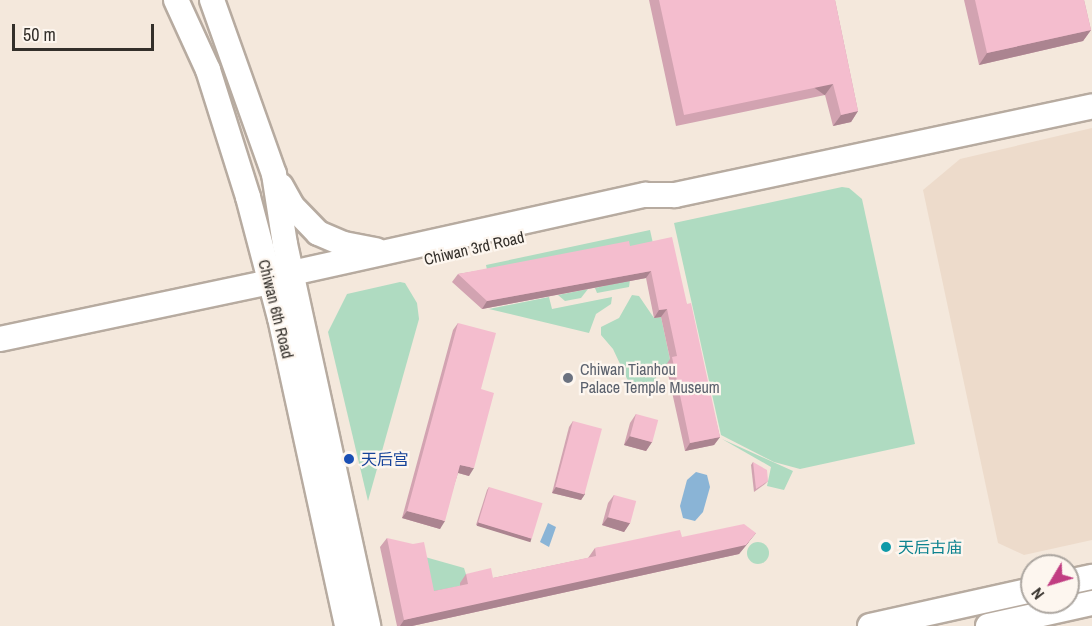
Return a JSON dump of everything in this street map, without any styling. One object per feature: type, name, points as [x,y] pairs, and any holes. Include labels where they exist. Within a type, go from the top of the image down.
[{"type":"street","name":"Chiwan 6th Road","points":[[176,0],[214,91],[286,281],[368,626]]},
{"type":"street","name":"Chiwan 6th Road","points":[[212,0],[274,174],[286,281],[347,626]]},
{"type":"street","name":"Chiwan 3rd Road","points":[[286,281],[393,251],[645,195],[675,195],[1092,106]]},
{"type":"street","points":[[274,174],[292,206],[318,233],[344,244],[393,251]]},
{"type":"street","name":"Chiwan 3rd Road","points":[[0,339],[646,209],[675,195]]},
{"type":"street","points":[[870,626],[1020,593]]},
{"type":"street","points":[[979,602],[986,626],[1092,603]]},
{"type":"shaded area","points":[[1092,128],[1092,540],[1029,554],[1022,554],[998,543],[923,190],[960,159]]},
{"type":"green space","points":[[842,187],[849,188],[862,199],[915,444],[800,469],[774,462],[721,435],[674,223]]},
{"type":"green space","points":[[650,230],[654,248],[488,275],[486,265]]},
{"type":"green space","points":[[630,280],[629,287],[597,293],[595,288]]},
{"type":"green space","points":[[400,282],[405,283],[417,303],[419,319],[368,501],[328,332],[347,294]]},
{"type":"green space","points":[[588,289],[581,298],[565,301],[558,295]]},
{"type":"green space","points":[[632,295],[639,296],[654,318],[661,317],[671,364],[664,365],[652,384],[638,389],[629,383],[613,349],[601,335],[601,327],[619,318]]},
{"type":"green space","points":[[549,297],[552,309],[612,297],[611,304],[596,314],[589,333],[489,309]]},
{"type":"green space","points":[[722,439],[793,471],[784,490],[767,486],[771,467]]},
{"type":"green space","points":[[758,542],[766,545],[769,553],[766,561],[758,564],[750,561],[747,553],[750,545]]},
{"type":"green space","points":[[418,555],[464,568],[468,581],[462,593],[428,600]]},
{"type":"water","points":[[696,472],[707,475],[710,487],[703,512],[695,521],[683,518],[680,506],[687,480]]},
{"type":"water","points":[[548,523],[556,527],[549,547],[540,542]]},
{"type":"building","points":[[659,0],[835,0],[858,111],[841,115],[833,84],[684,115]]},
{"type":"building","points":[[975,0],[1084,0],[1091,30],[987,53]]},
{"type":"building","points":[[672,237],[687,304],[691,303],[720,437],[690,443],[672,357],[677,356],[667,309],[659,310],[651,271],[487,301],[458,274],[629,241],[630,246]]},
{"type":"building","points":[[458,323],[496,333],[481,389],[494,393],[474,468],[460,465],[445,521],[407,511]]},
{"type":"building","points":[[636,414],[658,420],[652,442],[630,436]]},
{"type":"building","points":[[573,421],[602,429],[584,494],[555,487]]},
{"type":"building","points":[[753,462],[767,470],[768,481],[756,489]]},
{"type":"building","points":[[489,487],[543,503],[532,539],[478,522]]},
{"type":"building","points":[[614,495],[636,501],[630,523],[608,517]]},
{"type":"building","points":[[744,524],[756,533],[746,545],[404,620],[387,538],[413,544],[424,542],[434,591],[468,584],[466,574],[491,568],[493,578],[596,556],[595,548],[680,530],[682,537]]},
{"type":"place","name":"Chiwan Tianhou Palace Temple Museum","points":[[568,378]]},
{"type":"place","name":"天后宫","points":[[349,459]]},
{"type":"place","name":"天后古庙","points":[[886,547]]}]
